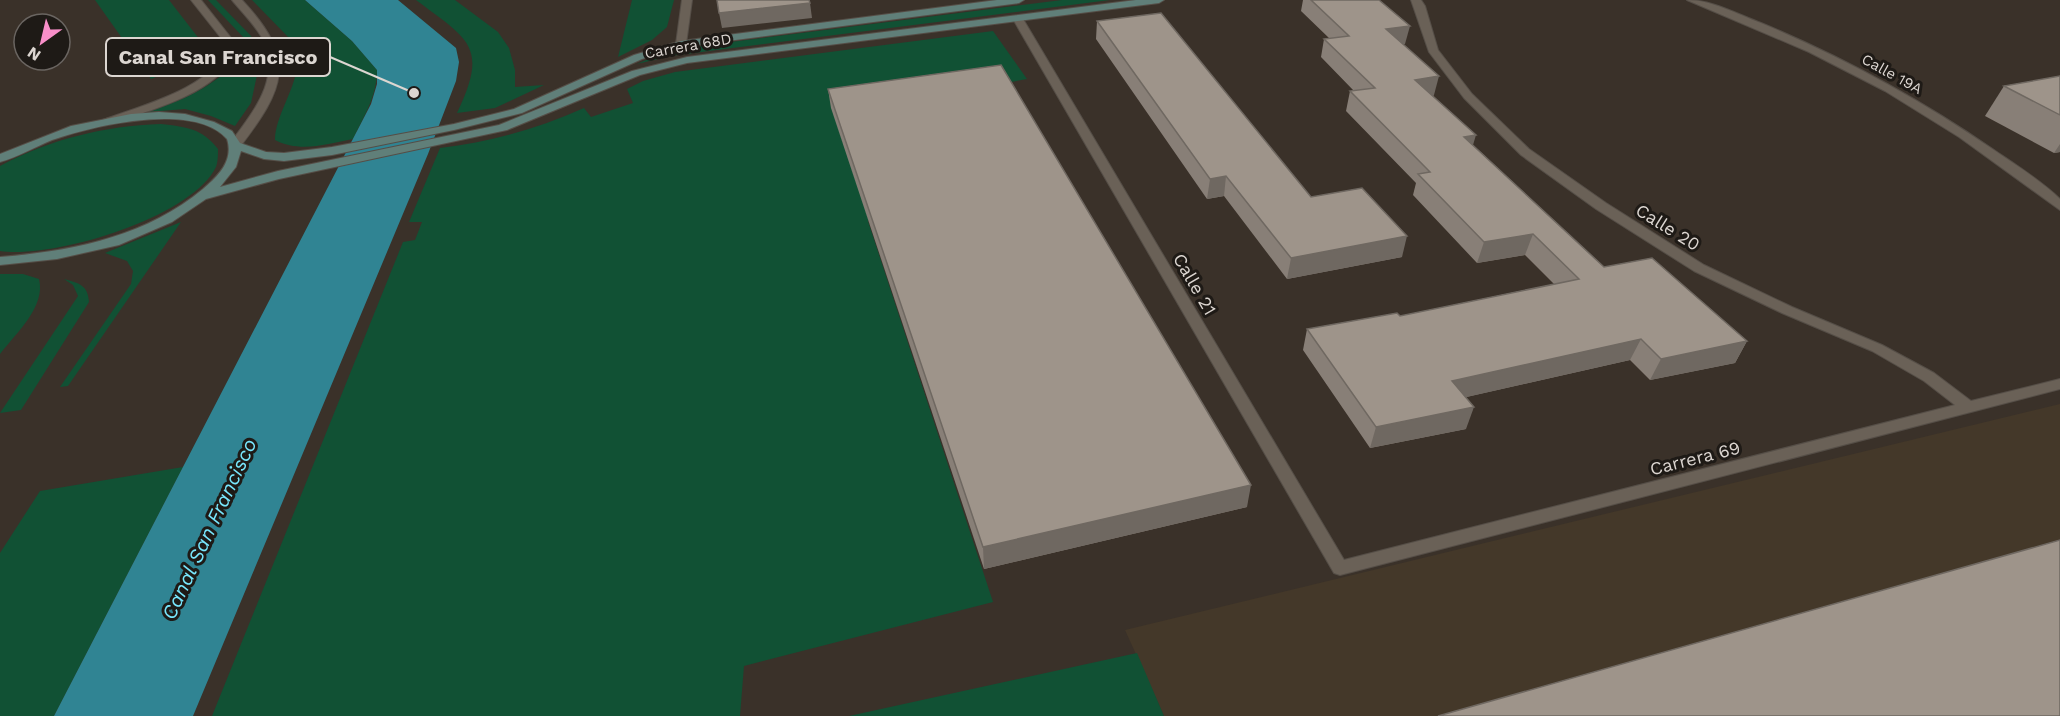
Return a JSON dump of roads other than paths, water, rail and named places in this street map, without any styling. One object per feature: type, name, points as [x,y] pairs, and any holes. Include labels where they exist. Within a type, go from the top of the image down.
[{"type":"main road","name":"Carrera 68D","points":[[204,196],[331,157],[518,111],[638,57],[681,44],[1019,0]]},
{"type":"main road","name":"Carrera 68D","points":[[235,144],[273,157],[331,157],[452,140],[524,121],[636,73],[687,60],[1159,0]]},
{"type":"main road","points":[[0,146],[107,122],[152,117],[200,120],[220,128],[230,135],[235,144],[234,160],[224,177],[204,196],[152,226],[90,249],[42,259],[0,261]]},
{"type":"main road","points":[[0,158],[24,146],[64,132]]},
{"type":"street","points":[[107,122],[195,86],[222,67],[232,56],[234,48],[229,39],[196,0]]},
{"type":"street","points":[[235,144],[257,117],[267,100],[274,82],[275,63],[273,51],[262,29],[237,0]]},
{"type":"street","points":[[681,44],[687,0]]},
{"type":"street","name":"Calle 20","points":[[1416,0],[1420,6],[1433,50],[1468,96],[1525,152],[1601,206],[1699,268],[1788,310],[1877,348],[1929,377],[1969,408]]},
{"type":"street","name":"Calle 19A","points":[[1692,0],[1729,13],[1814,50],[1899,93],[1978,144],[2053,198],[2060,206]]},
{"type":"street","name":"Calle 21","points":[[1018,19],[1340,568]]},
{"type":"street","name":"Carrera 69","points":[[1340,568],[2060,384]]},
{"type":"water","points":[[305,0],[398,0],[456,48],[459,62],[456,81],[428,154],[193,716],[54,716],[371,104],[377,84],[377,70],[352,41]]},
{"type":"place","name":"Canal San Francisco","points":[[414,93]]}]
